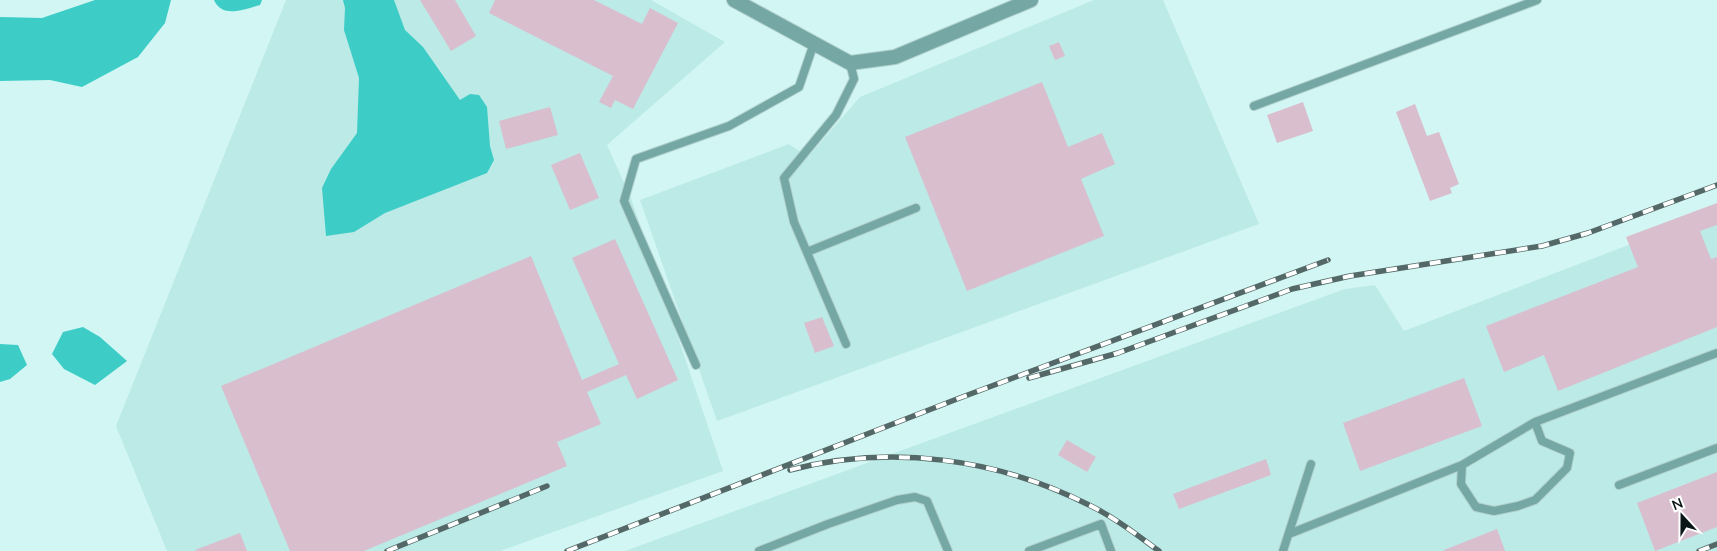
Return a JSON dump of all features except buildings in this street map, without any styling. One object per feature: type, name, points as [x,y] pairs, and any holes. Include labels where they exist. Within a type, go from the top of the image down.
[{"type":"street","points":[[734,0],[850,63],[895,57],[1031,0]]},
{"type":"lane","points":[[1254,106],[1537,0]]},
{"type":"lane","points":[[696,365],[624,201],[636,159],[729,126],[799,87],[814,44]]},
{"type":"lane","points":[[846,344],[794,222],[784,178],[836,115],[854,79],[850,63]]},
{"type":"lane","points":[[807,252],[916,208]]},
{"type":"lane","points":[[1289,534],[1462,465],[1535,422],[1717,353]]},
{"type":"lane","points":[[1462,465],[1461,484],[1476,507],[1494,511],[1535,500],[1567,468],[1570,453],[1542,441],[1535,422]]},
{"type":"lane","points":[[1619,485],[1717,448]]},
{"type":"lane","points":[[1283,551],[1311,464]]},
{"type":"lane","points":[[759,551],[897,500],[915,497],[927,501],[948,551]]},
{"type":"lane","points":[[1029,551],[1100,524],[1111,551]]},
{"type":"shaded area","points":[[95,0],[171,0],[165,23],[138,57],[82,87],[50,80],[0,81],[0,17],[42,18]]},
{"type":"shaded area","points":[[214,0],[262,0],[260,5],[228,11],[218,6]]},
{"type":"shaded area","points":[[286,0],[651,0],[725,42],[607,145],[631,198],[723,471],[500,551],[167,551],[116,426]]},
{"type":"shaded area","points":[[343,0],[394,0],[405,30],[423,47],[460,100],[470,94],[479,95],[487,107],[490,146],[494,160],[487,173],[385,213],[354,232],[326,236],[322,188],[331,169],[357,133],[359,78],[344,30],[345,8]]},
{"type":"shaded area","points":[[1094,0],[1163,0],[1259,224],[717,421],[640,200],[789,144],[808,157],[860,97]]},
{"type":"shaded area","points":[[1717,211],[1717,551],[625,551],[1345,289],[1375,285],[1404,331]]},
{"type":"shaded area","points":[[83,327],[100,337],[127,361],[95,385],[64,369],[52,354],[63,332]]},
{"type":"shaded area","points":[[0,344],[18,345],[27,365],[10,379],[0,382]]},
{"type":"railway","points":[[1029,378],[1118,353],[1292,289],[1350,276],[1542,246],[1588,233],[1717,185]]},
{"type":"railway","points":[[567,551],[957,399],[1328,260]]},
{"type":"railway","points":[[790,470],[828,462],[904,457],[980,466],[1018,476],[1054,489],[1089,505],[1159,551]]},
{"type":"railway","points":[[387,551],[547,486]]},
{"type":"railway","points":[[1699,551],[1717,544]]}]
